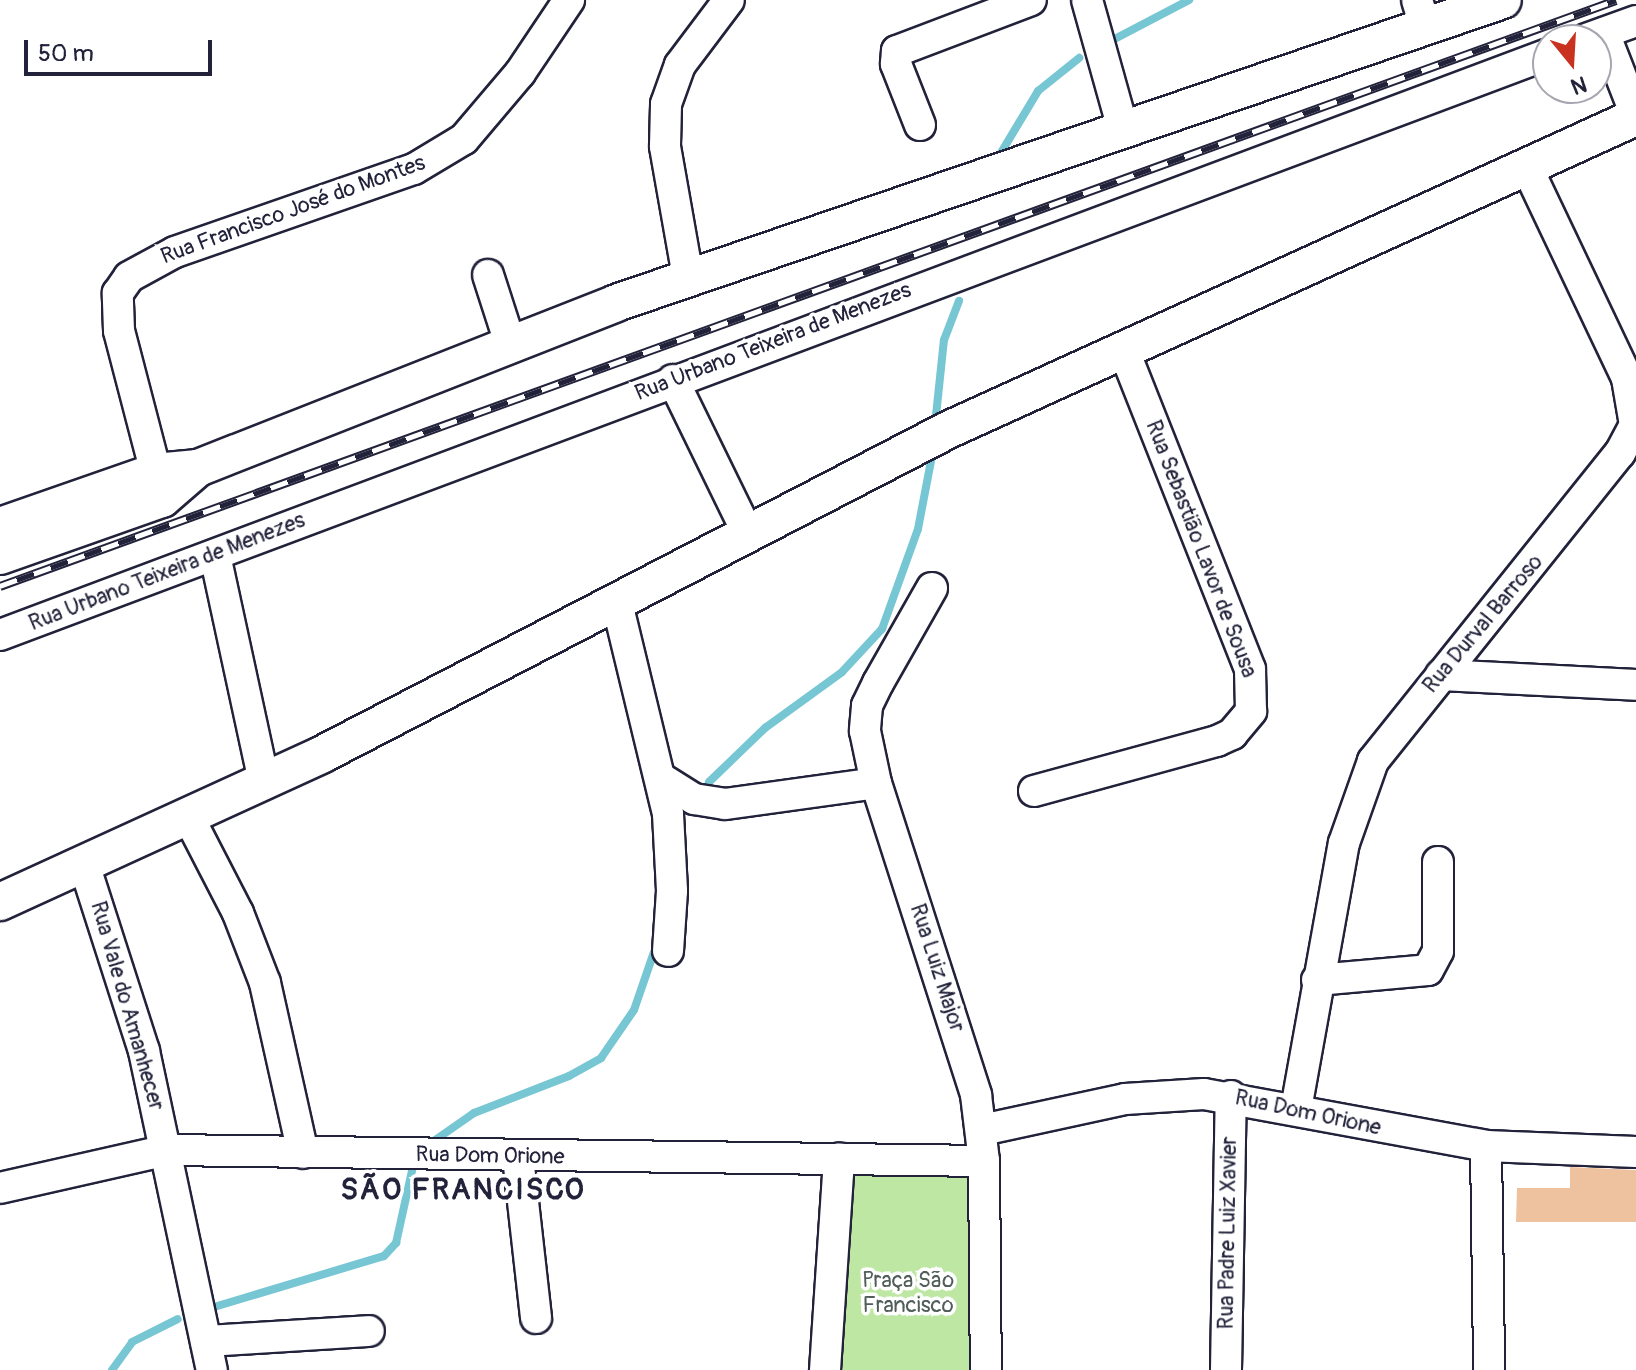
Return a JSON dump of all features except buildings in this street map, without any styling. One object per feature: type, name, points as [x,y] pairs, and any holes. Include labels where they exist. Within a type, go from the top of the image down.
[{"type":"street","name":"Rua Francisco José do Montes","points":[[159,485],[119,331],[118,293],[129,277],[175,252],[414,169],[464,139],[520,73],[569,0]]},
{"type":"street","points":[[688,277],[665,146],[666,104],[680,65],[729,0]]},
{"type":"street","points":[[920,125],[896,64],[897,51],[1031,0]]},
{"type":"street","points":[[1087,0],[1123,129]]},
{"type":"street","points":[[0,556],[198,468],[510,343],[688,277],[1123,129],[1421,13],[1503,0]]},
{"type":"street","points":[[1612,30],[1636,21]]},
{"type":"street","name":"Rua Urbano Teixeira de Menezes","points":[[0,635],[1532,60]]},
{"type":"street","points":[[0,902],[264,782],[950,429],[1636,116],[1612,70]]},
{"type":"street","name":"Rua Durval Barroso","points":[[1296,1109],[1317,980],[1358,795],[1381,748],[1620,453],[1635,425],[1627,378],[1527,167]]},
{"type":"street","points":[[488,275],[510,343]]},
{"type":"street","name":"Rua Sebastião Lavor de Sousa","points":[[1034,791],[1217,741],[1232,734],[1251,711],[1250,669],[1123,348]]},
{"type":"street","points":[[673,380],[748,534]]},
{"type":"street","points":[[0,526],[159,485]]},
{"type":"street","points":[[215,555],[264,782]]},
{"type":"street","name":"Rua Luiz Major","points":[[932,588],[867,706],[865,731],[876,783],[967,1058],[982,1130],[986,1370]]},
{"type":"street","points":[[617,603],[662,779],[671,861],[668,951]]},
{"type":"street","points":[[1441,675],[1636,685]]},
{"type":"street","points":[[662,779],[694,799],[725,804],[876,783]]},
{"type":"street","points":[[189,818],[238,913],[265,983],[303,1153]]},
{"type":"street","points":[[1317,980],[1428,970],[1438,951],[1438,862]]},
{"type":"street","name":"Rua Vale do Amanhecer","points":[[84,864],[134,1012],[167,1150],[209,1356]]},
{"type":"street","name":"Rua Dom Orione","points":[[982,1130],[1125,1099],[1231,1096],[1410,1135],[1486,1146],[1636,1152]]},
{"type":"street","name":"Rua Padre Luiz Xavier","points":[[1226,1370],[1231,1096]]},
{"type":"street","points":[[1486,1146],[1489,1370]]},
{"type":"street","name":"Rua Dom Orione","points":[[0,1188],[167,1150],[984,1161]]},
{"type":"street","points":[[518,1157],[536,1318]]},
{"type":"street","points":[[825,1370],[839,1158]]},
{"type":"street","points":[[209,1356],[369,1331]]},
{"type":"green space","name":"Praça São Francisco","points":[[839,1158],[984,1161],[980,1370],[835,1370]]},
{"type":"waterway","points":[[1105,44],[1189,0]]},
{"type":"waterway","points":[[999,156],[1038,91],[1079,58]]},
{"type":"waterway","points":[[935,425],[944,340],[959,301]]},
{"type":"waterway","points":[[709,782],[765,728],[842,672],[882,629],[918,529],[933,450]]},
{"type":"waterway","points":[[428,1145],[474,1113],[569,1076],[601,1058],[634,1010],[654,952]]},
{"type":"waterway","points":[[214,1307],[384,1256],[396,1243],[414,1162]]},
{"type":"waterway","points":[[112,1370],[132,1342],[178,1319]]},
{"type":"railway","points":[[0,586],[1616,0]]},
{"type":"district","name":"SÃO FRANCISCO","points":[[463,1190]]}]
